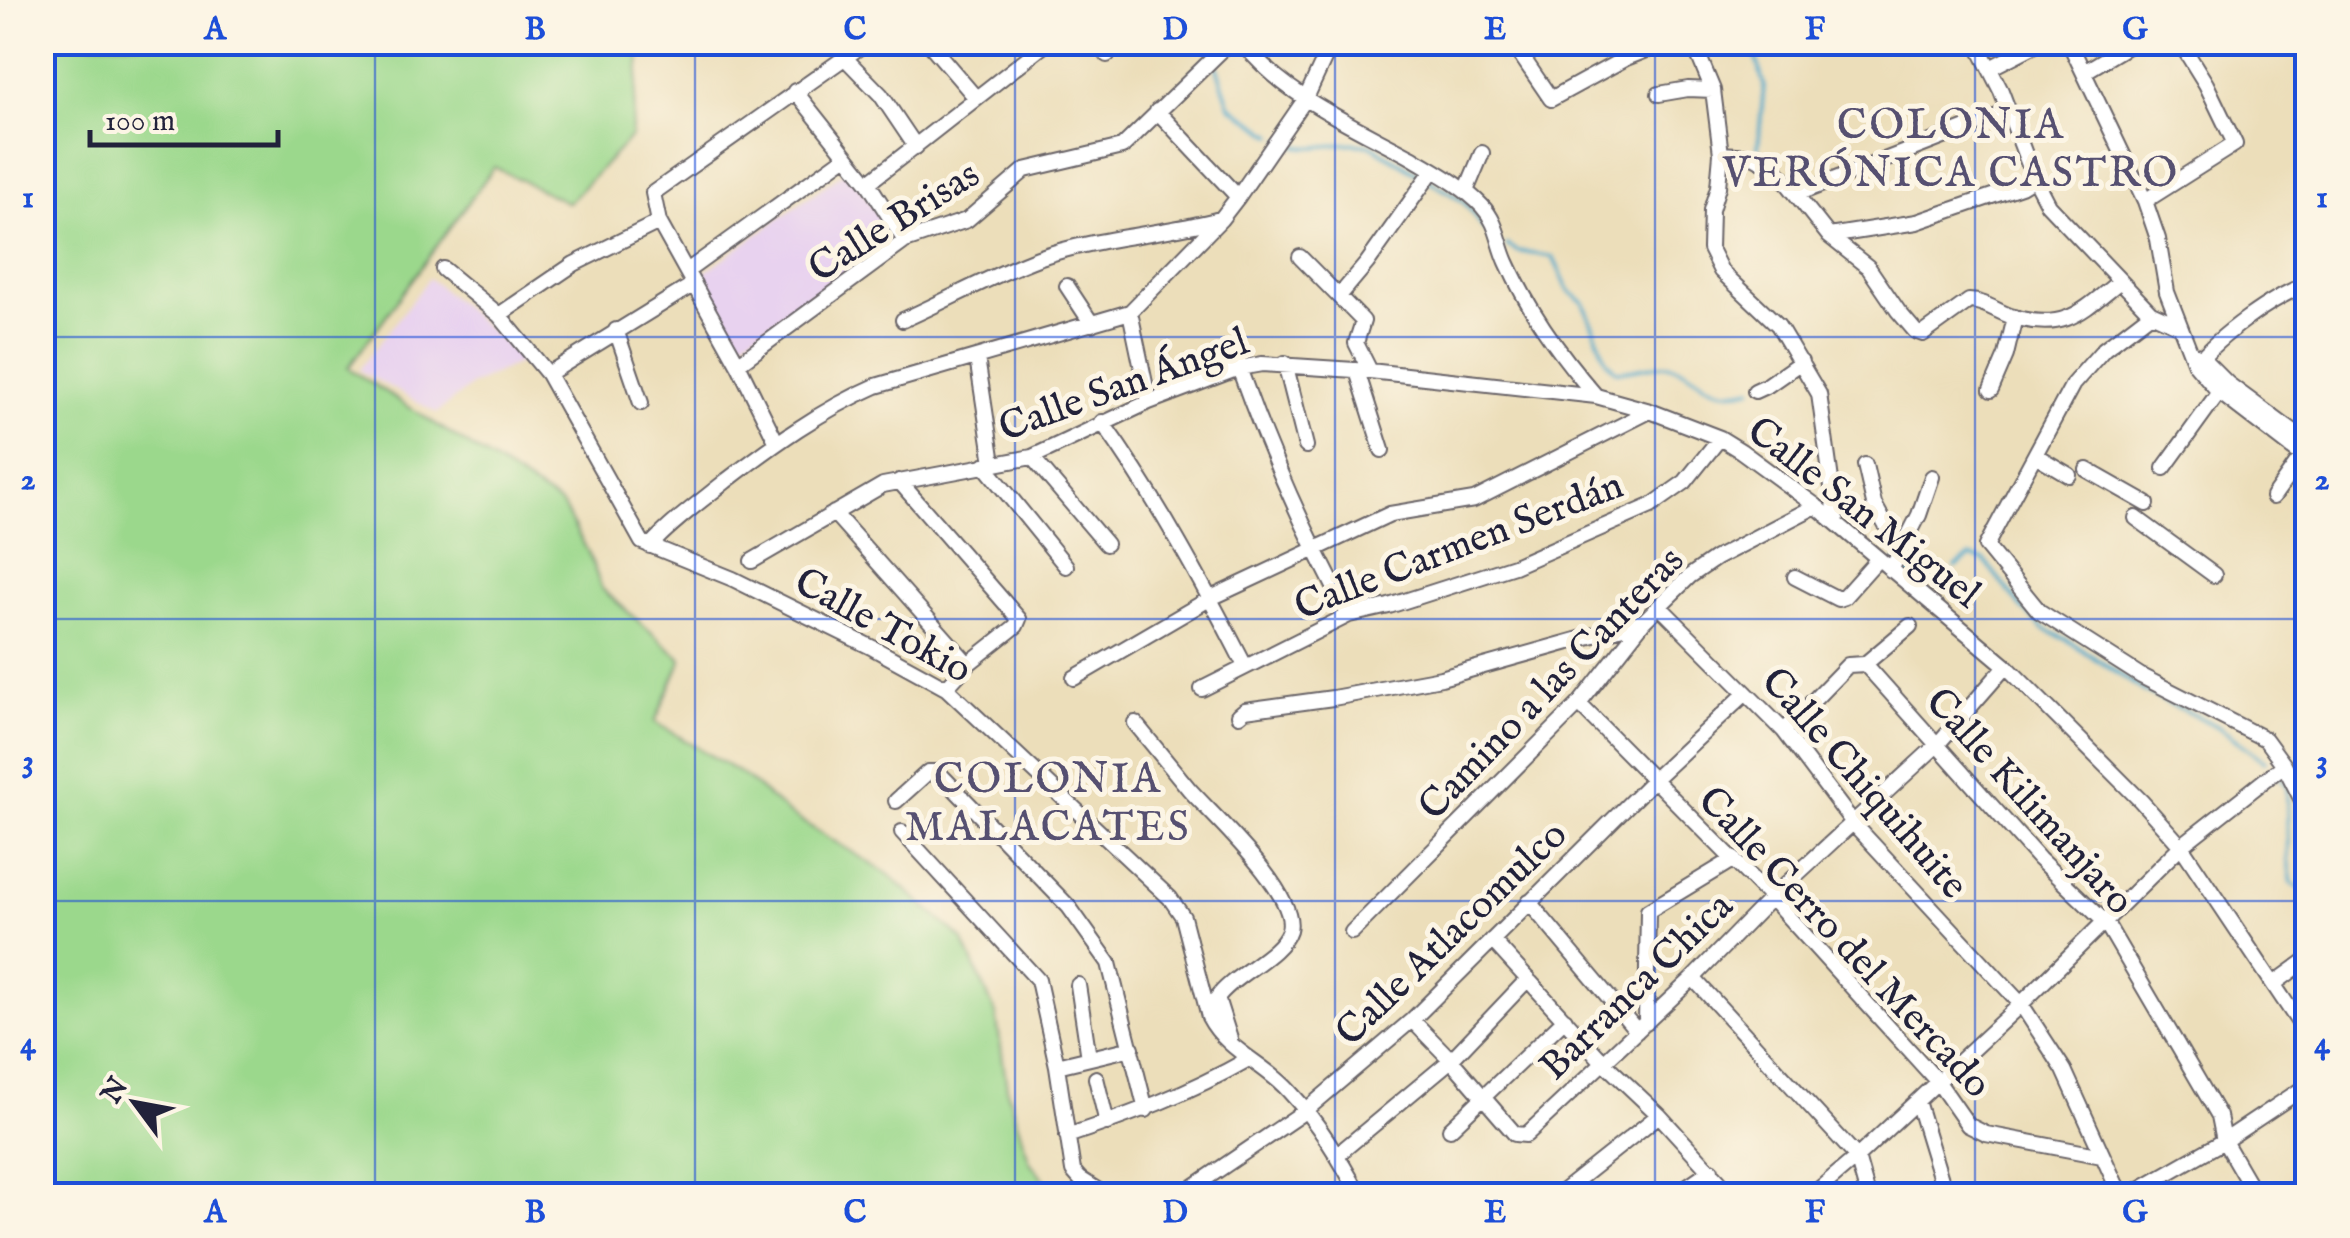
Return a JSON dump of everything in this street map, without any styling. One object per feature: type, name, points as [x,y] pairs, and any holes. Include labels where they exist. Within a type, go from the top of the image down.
[{"type":"street","points":[[777,443],[659,222],[654,194],[867,42]]},
{"type":"street","points":[[868,183],[1048,42]]},
{"type":"street","points":[[1107,55],[1120,42]]},
{"type":"street","points":[[1242,42],[1274,78],[1466,191],[1484,208],[1537,317],[1564,359],[1596,396]]},
{"type":"street","points":[[442,269],[499,315],[548,374],[633,530],[650,546],[675,520],[777,443],[850,398],[876,386],[1130,312],[1238,197],[1306,98],[1332,42]]},
{"type":"street","points":[[1512,42],[1551,99],[1626,58],[1657,46],[1694,43],[1713,90],[1722,154],[1710,210],[1713,260],[1778,325],[1822,404],[1837,523]]},
{"type":"street","points":[[1976,42],[2048,205],[2151,313],[2180,326]]},
{"type":"street","points":[[1990,68],[2041,42]]},
{"type":"street","points":[[2069,42],[2145,201],[2158,238],[2167,292],[2196,358],[2219,392],[2306,450]]},
{"type":"street","points":[[2084,72],[2134,42]]},
{"type":"street","points":[[2145,201],[2235,144],[2180,42]]},
{"type":"street","points":[[932,44],[976,98]]},
{"type":"street","name":"Calle Brisas","points":[[738,364],[905,241],[967,220],[1025,170],[1122,147],[1225,47]]},
{"type":"street","points":[[846,59],[881,95],[916,147]]},
{"type":"street","points":[[1659,94],[1713,90]]},
{"type":"street","points":[[795,91],[868,183],[905,241]]},
{"type":"street","points":[[1157,111],[1238,197]]},
{"type":"street","points":[[1796,194],[2008,112]]},
{"type":"street","points":[[1466,191],[1482,153]]},
{"type":"street","points":[[1722,154],[1764,160],[1776,169],[1829,236],[1868,266],[1898,311],[1923,334],[1969,301],[1978,301],[2015,318],[2072,319],[2120,281]]},
{"type":"street","points":[[548,374],[690,278],[845,157]]},
{"type":"street","points":[[1340,296],[1431,172]]},
{"type":"street","points":[[1829,236],[1917,222],[2022,186],[2034,178]]},
{"type":"street","points":[[903,320],[1039,258],[1221,219]]},
{"type":"street","points":[[499,315],[574,264],[659,222]]},
{"type":"street","points":[[1300,257],[1364,321],[1356,343],[1382,450]]},
{"type":"street","points":[[2196,358],[2234,328],[2308,284]]},
{"type":"street","points":[[1067,286],[1092,324]]},
{"type":"street","points":[[1130,312],[1149,402]]},
{"type":"street","points":[[2151,313],[2104,349],[2073,384],[1986,546],[2038,611],[2160,686],[2265,740],[2284,765],[2308,812]]},
{"type":"street","points":[[1991,390],[2006,356],[2015,318]]},
{"type":"street","points":[[616,330],[642,403]]},
{"type":"street","points":[[977,358],[989,464],[1066,566]]},
{"type":"street","points":[[2196,358],[2306,450]]},
{"type":"street","points":[[1755,390],[1800,362]]},
{"type":"street","points":[[1284,363],[1306,446]]},
{"type":"street","name":"Calle San Ángel","points":[[752,561],[884,485],[1032,457],[1102,422],[1239,368],[1284,363],[1596,396]]},
{"type":"street","points":[[1239,368],[1271,460],[1314,552],[1350,615]]},
{"type":"street","points":[[2164,468],[2219,392]]},
{"type":"street","name":"Calle San Miguel","points":[[1596,396],[1650,411],[1720,438],[1816,506],[2006,666],[2141,801],[2180,846],[2308,1036]]},
{"type":"street","points":[[1074,678],[1210,598],[1390,514],[1474,500],[1650,411]]},
{"type":"street","points":[[1102,422],[1137,472],[1245,666]]},
{"type":"street","name":"Calle Carmen Serdán","points":[[1202,689],[1350,615],[1514,566],[1651,506],[1685,482],[1720,438]]},
{"type":"street","points":[[2273,497],[2306,450]]},
{"type":"street","points":[[2035,455],[2069,476]]},
{"type":"street","points":[[1032,457],[1106,544]]},
{"type":"street","points":[[1865,465],[1874,504],[1900,553]]},
{"type":"street","points":[[2087,470],[2147,504]]},
{"type":"street","points":[[1891,570],[1919,515],[1932,477]]},
{"type":"street","points":[[899,481],[1018,619],[1016,626],[968,664],[946,688]]},
{"type":"street","name":"Camino a las Canteras","points":[[1352,932],[1579,704],[1644,621],[1690,576],[1716,558],[1816,506]]},
{"type":"street","points":[[834,513],[968,664]]},
{"type":"street","points":[[2136,518],[2214,574]]},
{"type":"street","name":"Calle Tokio","points":[[650,546],[733,579],[946,688],[1178,906],[1216,1030],[1247,1060],[1274,1078],[1305,1111],[1360,1196]]},
{"type":"street","points":[[1795,577],[1838,599],[1878,560]]},
{"type":"street","name":"Calle Chiquihuite","points":[[1659,606],[1784,731],[1854,824],[2021,1004],[2064,1070],[2116,1185],[2124,1193],[2136,1191],[2224,1141]]},
{"type":"street","points":[[1240,715],[1245,710],[1440,678],[1644,621]]},
{"type":"street","points":[[1784,731],[1848,665],[1865,664],[1910,626]]},
{"type":"street","name":"Calle Kilimanjaro","points":[[1865,664],[2039,859],[2106,923],[2218,1116],[2224,1141],[2256,1196]]},
{"type":"street","name":"Barranca Chica","points":[[1485,1098],[1520,1137],[1642,1027],[1771,898],[1936,746],[2006,666]]},
{"type":"street","name":"Calle Atlacomulco","points":[[1180,1196],[1305,1111],[1412,1020],[1746,693]]},
{"type":"street","name":"Calle Cerro del Mercado","points":[[1579,704],[1771,898],[1938,1082],[1968,1125],[1986,1134],[2102,1156]]},
{"type":"street","points":[[1135,724],[1261,867],[1286,908],[1290,924],[1282,940],[1217,998],[1234,1046]]},
{"type":"street","points":[[1811,1196],[2021,1004],[2180,846],[2284,765]]},
{"type":"street","points":[[896,801],[933,770],[1041,878],[1098,945],[1109,962],[1146,1110]]},
{"type":"street","points":[[902,832],[1038,980],[1057,1066],[1073,1171],[1080,1180],[1107,1196]]},
{"type":"street","points":[[1642,1027],[1648,911],[1734,859]]},
{"type":"street","points":[[1529,902],[1642,1027]]},
{"type":"street","points":[[1492,940],[1602,1062],[1660,1115],[1733,1196]]},
{"type":"street","points":[[2275,983],[2308,959]]},
{"type":"street","points":[[1693,978],[1857,1157],[1868,1196]]},
{"type":"street","points":[[1337,1155],[1452,1060],[1528,979]]},
{"type":"street","points":[[1078,984],[1089,1058]]},
{"type":"street","points":[[2290,1006],[2308,1014]]},
{"type":"street","points":[[1412,1020],[1485,1098]]},
{"type":"street","points":[[1450,1129],[1565,1020]]},
{"type":"street","points":[[1057,1066],[1132,1048]]},
{"type":"street","points":[[1067,1136],[1146,1110],[1200,1087],[1247,1060]]},
{"type":"street","points":[[1096,1078],[1107,1123]]},
{"type":"street","points":[[2224,1141],[2308,1085]]},
{"type":"street","points":[[1917,1102],[1946,1196]]},
{"type":"street","points":[[1556,1196],[1660,1115]]},
{"type":"street","points":[[1672,1196],[1711,1170]]},
{"type":"shaded area","points":[[848,169],[896,242],[738,344],[698,277]]},
{"type":"shaded area","points":[[429,278],[525,360],[470,386],[437,413],[359,370]]},
{"type":"green space","points":[[631,42],[641,48],[631,137],[568,203],[494,167],[348,368],[562,505],[588,552],[602,589],[682,659],[655,722],[743,775],[788,813],[888,874],[963,940],[996,1014],[1008,1094],[1030,1162],[1057,1195],[43,1195],[43,43]]},
{"type":"waterway","points":[[1751,42],[1764,85],[1758,147]]},
{"type":"waterway","points":[[1216,65],[1230,106],[1273,135]]},
{"type":"waterway","points":[[1281,140],[1303,147],[1370,145],[1461,200],[1494,238]]},
{"type":"waterway","points":[[1507,245],[1517,251],[1553,257],[1569,291],[1584,303],[1606,360],[1616,371],[1663,365],[1723,390],[1752,388]]},
{"type":"waterway","points":[[1955,567],[1971,557],[1984,560],[2044,629],[2069,641],[2147,693],[2217,726],[2265,761]]},
{"type":"waterway","points":[[1905,564],[1912,570],[1933,574]]},
{"type":"waterway","points":[[2279,776],[2287,785],[2292,884],[2308,892]]},
{"type":"district","name":"COLONIA VERÓNICA CASTRO","points":[[1951,147]]},
{"type":"district","name":"COLONIA MALACATES","points":[[1048,801]]}]
